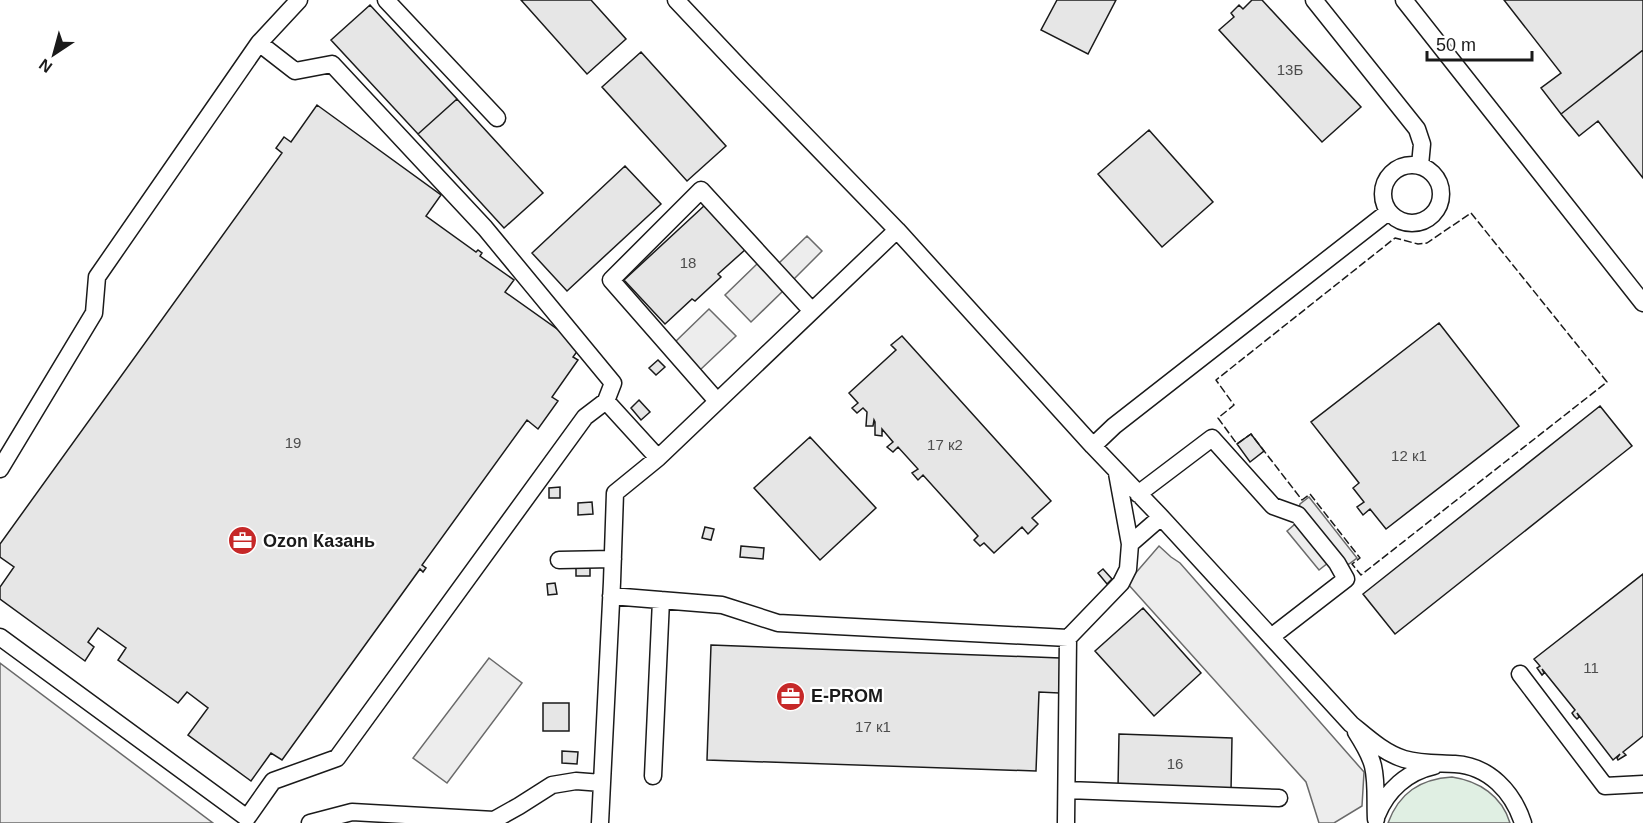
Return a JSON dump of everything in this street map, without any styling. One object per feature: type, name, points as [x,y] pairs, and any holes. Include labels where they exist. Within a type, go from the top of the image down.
[{"type":"street","points":[[0,469],[94,313],[97,277],[259,43],[299,0]]},
{"type":"street","points":[[386,0],[497,118]]},
{"type":"street","points":[[676,0],[897,230],[1093,446],[1351,724],[1374,742],[1402,758],[1422,763],[1465,766],[1487,774],[1511,796],[1523,823]]},
{"type":"street","points":[[1314,0],[1417,129],[1422,144],[1420,165]]},
{"type":"street","points":[[1404,0],[1643,303]]},
{"type":"street","points":[[0,637],[247,818],[273,782],[337,758],[585,417],[606,401],[613,383],[485,228],[332,64],[295,71],[259,43]]},
{"type":"street","points":[[1405,165],[1420,165],[1433,173],[1441,187],[1440,203],[1431,216],[1417,223],[1401,221],[1388,212],[1382,199],[1384,184],[1392,171],[1405,165]]},
{"type":"street","points":[[717,401],[611,280],[701,190],[812,311]]},
{"type":"street","points":[[1093,446],[1114,426],[1388,212]]},
{"type":"street","points":[[600,823],[615,493],[658,458],[897,230]]},
{"type":"street","points":[[606,401],[658,458]]},
{"type":"street","points":[[1138,494],[1212,438],[1273,506],[1298,515],[1337,563],[1346,579],[1271,637]]},
{"type":"street","points":[[1066,822],[1068,638],[1121,583],[1128,569],[1130,544],[1117,472]]},
{"type":"street","points":[[1130,544],[1161,517]]},
{"type":"street","points":[[558,560],[613,559]]},
{"type":"street","points":[[611,596],[722,605],[778,623],[1068,638]]},
{"type":"street","points":[[653,776],[661,600]]},
{"type":"street","points":[[1520,674],[1605,786],[1643,784]]},
{"type":"street","points":[[1351,724],[1366,748],[1373,766],[1375,821]]},
{"type":"street","points":[[1375,821],[1388,794],[1397,784],[1417,771],[1440,764]]},
{"type":"street","points":[[310,823],[352,812],[494,820],[552,785],[576,781],[602,783]]},
{"type":"street","points":[[1067,790],[1280,798]]},
{"type":"green space","points":[[1452,777],[1471,782],[1488,791],[1501,805],[1510,823],[1388,823],[1398,803],[1412,789],[1430,781]]},
{"type":"shaded area","points":[[807,236],[822,251],[794,279],[778,264]]},
{"type":"shaded area","points":[[758,263],[784,290],[751,322],[725,295]]},
{"type":"shaded area","points":[[709,309],[736,336],[700,370],[674,343]]},
{"type":"shaded area","points":[[1309,497],[1357,558],[1349,564],[1328,563],[1319,570],[1287,531],[1295,524],[1300,504]]},
{"type":"shaded area","points":[[1159,546],[1180,563],[1364,772],[1362,806],[1334,823],[1319,823],[1306,782],[1127,583]]},
{"type":"shaded area","points":[[489,658],[522,683],[447,783],[413,758]]},
{"type":"shaded area","points":[[0,663],[213,823],[0,823]]},
{"type":"building","points":[[521,0],[591,0],[626,39],[587,74]]},
{"type":"building","points":[[1057,0],[1116,0],[1088,54],[1041,30]]},
{"type":"building","points":[[1252,0],[1262,0],[1361,107],[1322,142],[1219,30],[1234,17],[1231,13],[1239,5],[1243,9]]},
{"type":"building","points":[[1504,0],[1643,0],[1643,50],[1561,114],[1541,88],[1561,73]]},
{"type":"building","points":[[370,5],[457,99],[418,134],[331,40]]},
{"type":"building","points":[[1643,50],[1643,178],[1598,121],[1579,136],[1561,114]]},
{"type":"building","points":[[641,52],[726,146],[687,181],[602,87]]},
{"type":"building","points":[[457,99],[543,193],[504,228],[418,134]]},
{"type":"building","points":[[317,105],[441,195],[426,216],[476,252],[478,250],[482,253],[480,256],[514,280],[505,292],[581,346],[573,357],[578,360],[552,397],[558,401],[538,429],[527,420],[422,565],[426,568],[423,572],[420,569],[282,760],[271,753],[251,781],[188,735],[208,708],[187,692],[178,703],[118,660],[126,648],[98,628],[88,642],[94,647],[85,661],[0,599],[0,587],[14,567],[0,557],[0,544],[282,153],[276,148],[284,137],[291,142]]},
{"type":"building","points":[[1149,130],[1213,202],[1162,247],[1098,174]]},
{"type":"building","points":[[625,166],[661,204],[567,291],[532,253]]},
{"type":"building","points":[[705,205],[746,249],[718,274],[721,277],[665,324],[624,280]]},
{"type":"building","points":[[1439,323],[1519,426],[1386,529],[1370,509],[1363,515],[1357,507],[1364,502],[1353,488],[1359,483],[1311,422]]},
{"type":"building","points":[[902,336],[1051,501],[1032,518],[1038,524],[1028,534],[1022,527],[994,553],[984,543],[980,546],[974,540],[978,536],[923,475],[918,480],[912,473],[918,469],[898,447],[893,452],[887,447],[893,442],[882,429],[882,436],[875,435],[874,420],[873,426],[866,426],[867,412],[863,408],[857,413],[852,408],[858,403],[849,393],[896,350],[891,345]]},
{"type":"building","points":[[658,360],[665,367],[656,375],[649,368]]},
{"type":"building","points":[[639,400],[650,412],[641,420],[631,408]]},
{"type":"building","points":[[1600,406],[1632,446],[1395,634],[1363,594]]},
{"type":"building","points":[[1251,434],[1264,451],[1250,462],[1237,444]]},
{"type":"building","points":[[810,437],[876,508],[820,560],[754,488]]},
{"type":"building","points":[[560,487],[560,498],[549,498],[549,488]]},
{"type":"building","points":[[592,502],[593,514],[578,515],[578,503]]},
{"type":"building","points":[[705,527],[714,529],[711,540],[702,538]]},
{"type":"building","points":[[741,546],[764,548],[763,559],[740,557]]},
{"type":"building","points":[[590,564],[590,576],[576,576],[576,565]]},
{"type":"building","points":[[1103,569],[1112,579],[1107,584],[1098,573]]},
{"type":"building","points":[[1643,574],[1643,736],[1623,752],[1626,755],[1618,760],[1620,754],[1613,760],[1577,713],[1579,717],[1577,719],[1574,716],[1572,713],[1575,710],[1542,669],[1544,673],[1542,675],[1537,668],[1540,666],[1534,659]]},
{"type":"building","points":[[555,583],[557,594],[548,595],[547,584]]},
{"type":"building","points":[[1143,608],[1201,673],[1154,716],[1095,651]]},
{"type":"building","points":[[711,645],[1060,658],[1059,693],[1039,692],[1036,771],[707,760]]},
{"type":"building","points":[[543,703],[569,703],[569,731],[543,731]]},
{"type":"building","points":[[1119,734],[1232,738],[1231,791],[1118,788]]},
{"type":"building","points":[[562,751],[578,752],[577,764],[562,763]]},
{"type":"fence","points":[[1471,213],[1607,382],[1361,575],[1352,564],[1360,558],[1310,494],[1302,500],[1251,434],[1237,444],[1218,418],[1234,405],[1216,380],[1395,238],[1418,244],[1427,243],[1471,213]]},
{"type":"place","name":"Ozon Казань","points":[[242,541]]},
{"type":"place","name":"E-PROM","points":[[790,696]]}]
